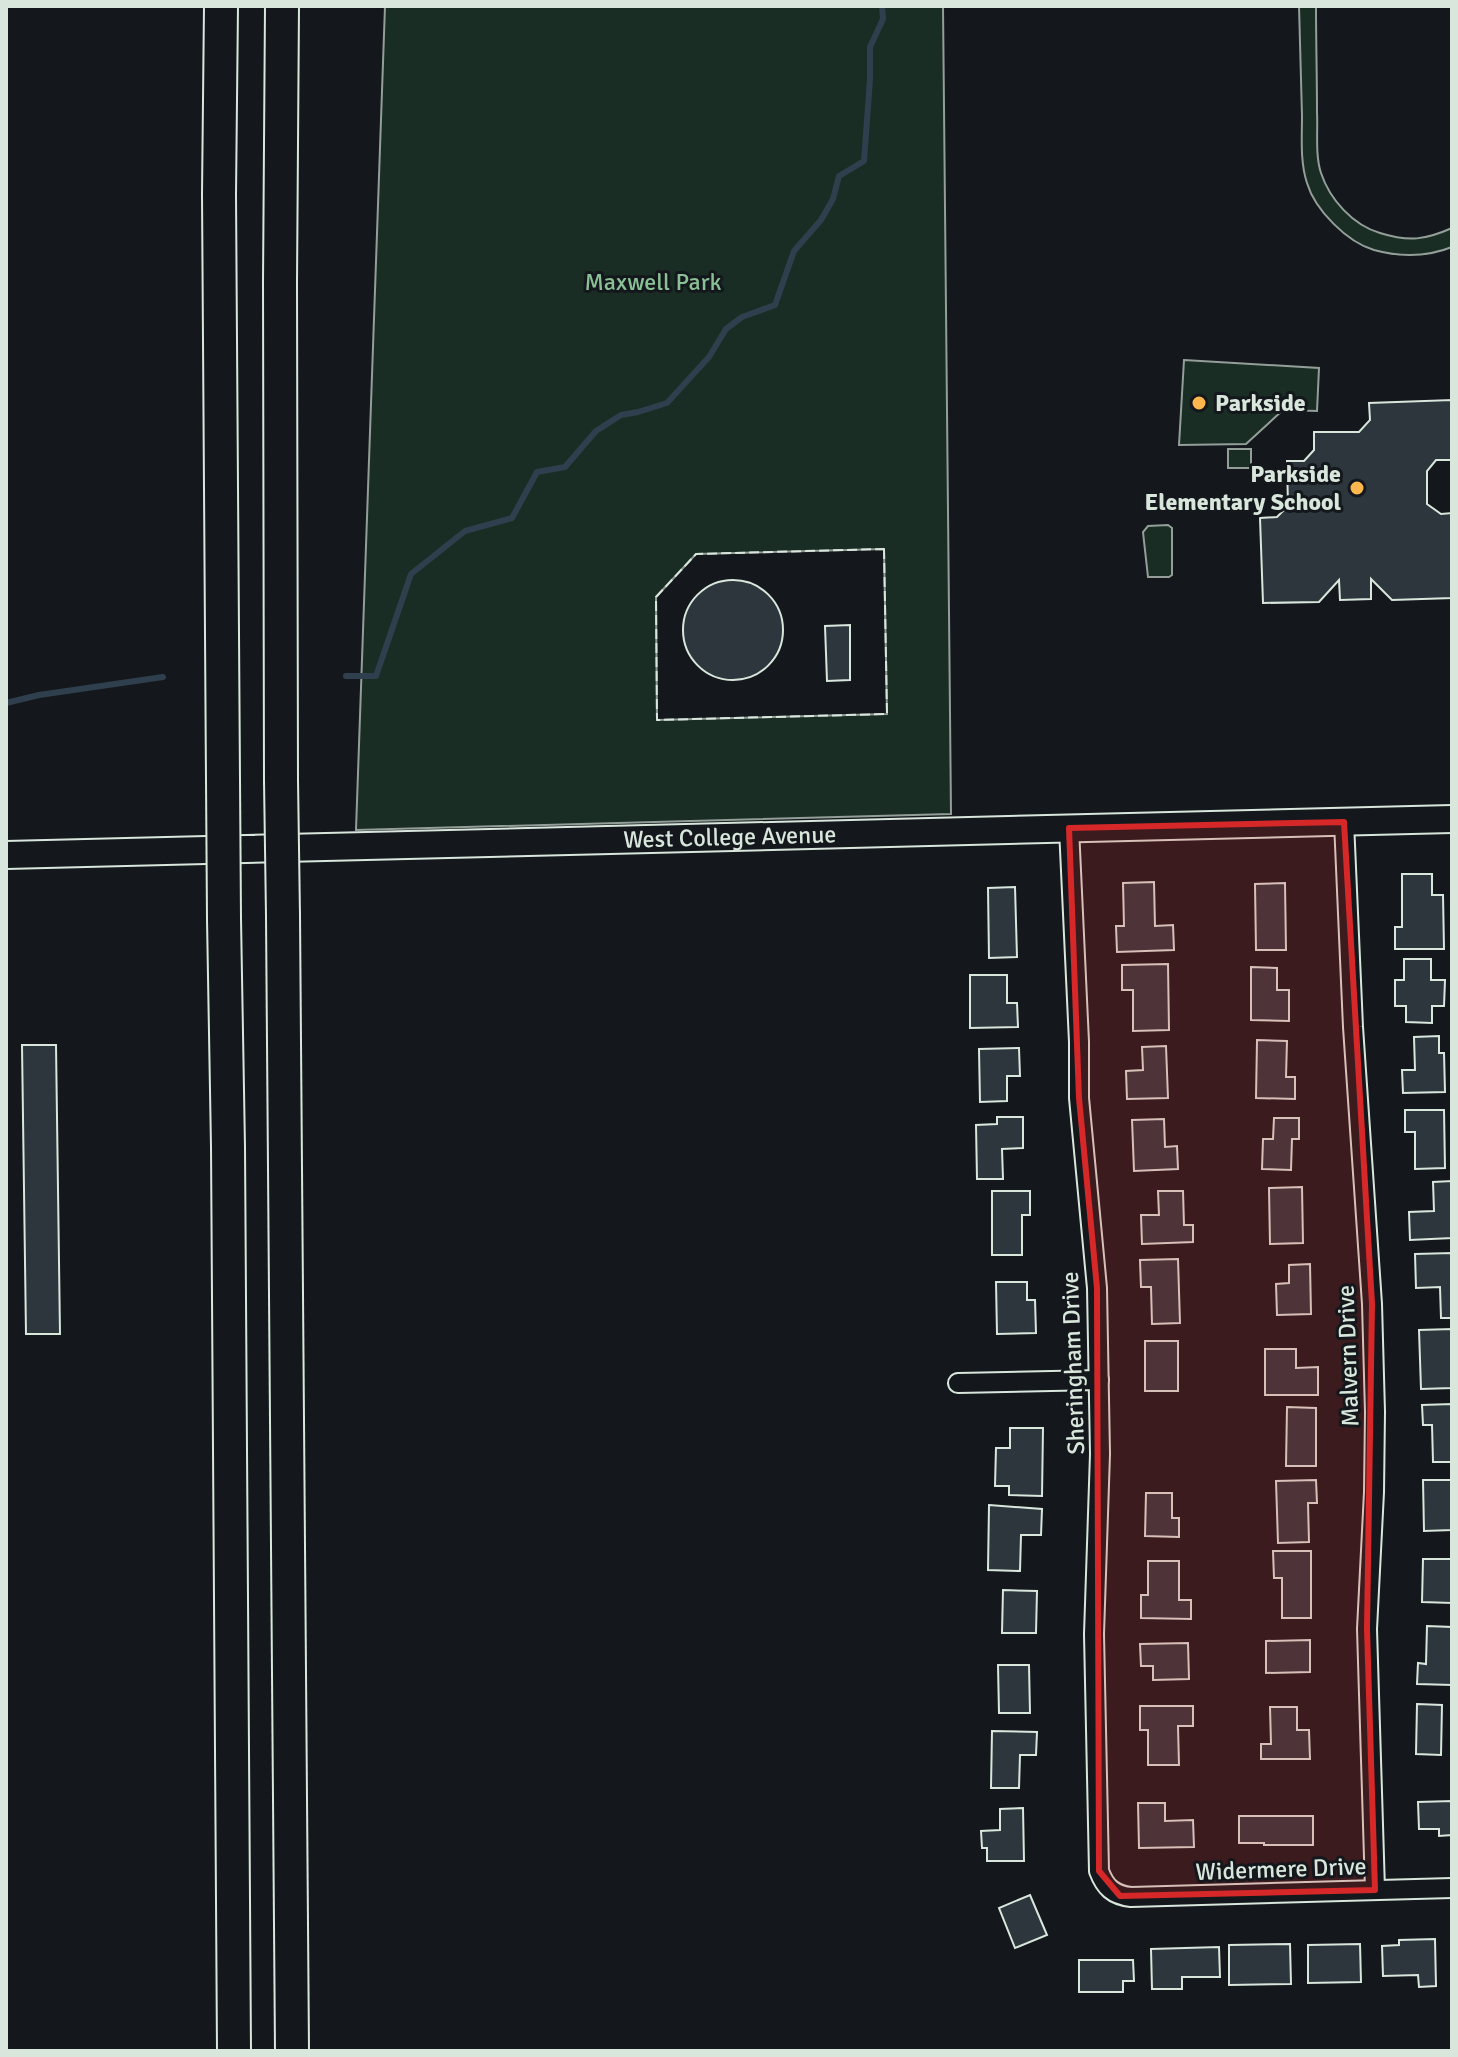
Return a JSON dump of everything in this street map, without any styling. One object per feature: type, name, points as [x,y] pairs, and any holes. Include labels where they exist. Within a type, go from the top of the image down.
[{"type":"highway","points":[[221,6],[219,194],[234,2051]]},
{"type":"highway","points":[[282,6],[281,780],[292,2051]]},
{"type":"main road","name":"West College Avenue","points":[[6,855],[1452,819]]},
{"type":"street","name":"Malvern Drive","points":[[1344,822],[1353,1043],[1372,1304],[1374,1492],[1367,1629],[1375,1890]]},
{"type":"street","name":"Sheringham Drive","points":[[1069,828],[1079,1098],[1097,1288],[1100,1454],[1094,1634],[1099,1871],[1112,1892]]},
{"type":"street","points":[[958,1383],[1099,1380]]},
{"type":"street","name":"Widermere Drive","points":[[1112,1892],[1131,1897],[1452,1888]]},
{"type":"highlighted area","points":[[1344,822],[1372,1304],[1367,1629],[1375,1890],[1120,1896],[1099,1871],[1097,1288],[1079,1098],[1069,828]]},
{"type":"green space","name":"Maxwell Park","points":[[385,6],[943,6],[951,814],[356,830]],"holes":[[[884,549],[887,714],[657,720],[656,597],[696,554]]]},
{"type":"green space","points":[[1299,6],[1316,6],[1317,151],[1321,173],[1330,193],[1352,218],[1380,233],[1417,238],[1452,228],[1452,247],[1413,255],[1374,250],[1353,240],[1333,224],[1317,204],[1307,183],[1302,158]]},
{"type":"green space","points":[[1184,360],[1319,368],[1317,411],[1283,410],[1246,444],[1179,445]]},
{"type":"green space","points":[[1228,449],[1251,449],[1251,468],[1228,468]]},
{"type":"green space","points":[[1168,525],[1172,528],[1172,575],[1148,577],[1143,532],[1148,526]]},
{"type":"building","name":"Parkside Elementary School","points":[[1452,400],[1452,460],[1436,460],[1427,471],[1427,504],[1441,514],[1452,513],[1452,598],[1392,600],[1371,579],[1371,599],[1340,600],[1339,580],[1319,602],[1263,603],[1260,518],[1277,517],[1288,506],[1287,461],[1304,461],[1314,450],[1314,432],[1359,432],[1370,420],[1369,403]]},
{"type":"building","points":[[733,580],[761,588],[775,602],[783,630],[775,658],[761,672],[733,680],[705,672],[691,658],[683,630],[691,602],[705,588]]},
{"type":"building","points":[[850,625],[850,680],[827,681],[825,626]]},
{"type":"building","points":[[1402,874],[1432,874],[1432,895],[1443,895],[1444,949],[1395,949],[1395,927],[1402,927]]},
{"type":"building","points":[[1154,882],[1155,926],[1173,925],[1174,950],[1117,952],[1116,926],[1124,926],[1123,883]]},
{"type":"building","points":[[1285,883],[1286,950],[1256,950],[1255,884]]},
{"type":"building","points":[[1015,887],[1017,957],[989,958],[988,888]]},
{"type":"building","points":[[1404,959],[1431,959],[1431,980],[1445,980],[1444,1006],[1432,1006],[1432,1023],[1406,1022],[1406,1006],[1395,1006],[1395,980],[1404,980]]},
{"type":"building","points":[[1168,964],[1169,1030],[1133,1031],[1133,990],[1122,990],[1122,965]]},
{"type":"building","points":[[1251,967],[1277,968],[1277,990],[1289,990],[1289,1021],[1251,1020]]},
{"type":"building","points":[[970,975],[1007,975],[1007,1003],[1017,1003],[1018,1027],[970,1028]]},
{"type":"building","points":[[1439,1036],[1439,1053],[1444,1053],[1445,1092],[1403,1093],[1402,1070],[1415,1070],[1414,1037]]},
{"type":"building","points":[[1257,1040],[1287,1041],[1286,1077],[1295,1077],[1295,1099],[1256,1098]]},
{"type":"building","points":[[22,1045],[56,1045],[60,1334],[26,1334]]},
{"type":"building","points":[[1166,1046],[1168,1098],[1127,1099],[1126,1071],[1143,1070],[1142,1047]]},
{"type":"building","points":[[1019,1048],[1020,1076],[1007,1076],[1007,1101],[980,1102],[979,1049]]},
{"type":"building","points":[[1405,1110],[1444,1110],[1445,1168],[1415,1169],[1415,1132],[1405,1132]]},
{"type":"building","points":[[997,1117],[1023,1117],[1023,1148],[1002,1149],[1003,1179],[977,1179],[976,1125],[997,1124]]},
{"type":"building","points":[[1274,1118],[1299,1118],[1299,1139],[1292,1139],[1291,1170],[1262,1169],[1263,1139],[1273,1139]]},
{"type":"building","points":[[1164,1119],[1165,1147],[1177,1146],[1178,1169],[1134,1171],[1132,1120]]},
{"type":"building","points":[[1452,1181],[1452,1238],[1410,1240],[1409,1212],[1434,1211],[1433,1182]]},
{"type":"building","points":[[1302,1187],[1303,1243],[1270,1244],[1269,1188]]},
{"type":"building","points":[[992,1191],[1030,1191],[1030,1215],[1022,1215],[1022,1255],[992,1255]]},
{"type":"building","points":[[1158,1191],[1183,1191],[1184,1225],[1193,1225],[1193,1242],[1142,1244],[1141,1215],[1159,1215]]},
{"type":"building","points":[[1452,1253],[1452,1318],[1441,1318],[1440,1287],[1416,1288],[1415,1254]]},
{"type":"building","points":[[1178,1259],[1180,1323],[1152,1324],[1151,1287],[1141,1287],[1140,1260]]},
{"type":"building","points":[[1310,1264],[1311,1314],[1277,1315],[1276,1284],[1289,1283],[1289,1265]]},
{"type":"building","points":[[996,1282],[1027,1282],[1027,1300],[1035,1300],[1036,1333],[997,1334]]},
{"type":"building","points":[[1452,1329],[1452,1388],[1421,1389],[1419,1330]]},
{"type":"building","points":[[1145,1341],[1178,1341],[1178,1391],[1145,1391]]},
{"type":"building","points":[[1265,1349],[1296,1349],[1296,1368],[1318,1367],[1318,1395],[1265,1395]]},
{"type":"building","points":[[1452,1404],[1452,1462],[1433,1462],[1432,1425],[1423,1425],[1422,1405]]},
{"type":"building","points":[[1287,1407],[1316,1408],[1316,1466],[1286,1466]]},
{"type":"building","points":[[1010,1428],[1043,1428],[1042,1496],[1009,1495],[1009,1486],[995,1486],[996,1448],[1010,1448]]},
{"type":"building","points":[[1316,1480],[1317,1503],[1308,1503],[1309,1542],[1278,1543],[1276,1481]]},
{"type":"building","points":[[1423,1480],[1452,1480],[1452,1530],[1424,1531]]},
{"type":"building","points":[[1146,1493],[1172,1493],[1172,1518],[1179,1518],[1179,1537],[1145,1536]]},
{"type":"building","points":[[989,1505],[1042,1509],[1041,1535],[1021,1535],[1020,1571],[988,1570]]},
{"type":"building","points":[[1273,1551],[1311,1551],[1311,1618],[1282,1618],[1282,1578],[1274,1578]]},
{"type":"building","points":[[1423,1559],[1452,1559],[1452,1603],[1422,1602]]},
{"type":"building","points":[[1148,1561],[1179,1561],[1179,1600],[1191,1600],[1191,1619],[1141,1618],[1141,1595],[1148,1595]]},
{"type":"building","points":[[1003,1590],[1037,1591],[1036,1633],[1002,1633]]},
{"type":"building","points":[[1427,1626],[1452,1627],[1452,1685],[1417,1684],[1418,1663],[1426,1664]]},
{"type":"building","points":[[1310,1640],[1310,1672],[1266,1673],[1266,1641]]},
{"type":"building","points":[[1188,1643],[1189,1679],[1153,1680],[1153,1666],[1141,1666],[1140,1644]]},
{"type":"building","points":[[998,1665],[1029,1665],[1030,1713],[999,1713]]},
{"type":"building","points":[[1417,1704],[1442,1705],[1441,1755],[1416,1754]]},
{"type":"building","points":[[1140,1706],[1193,1706],[1193,1726],[1178,1726],[1179,1765],[1148,1765],[1148,1730],[1140,1730]]},
{"type":"building","points":[[1270,1707],[1297,1707],[1297,1730],[1309,1730],[1310,1759],[1261,1759],[1261,1744],[1271,1744]]},
{"type":"building","points":[[992,1731],[1037,1732],[1036,1755],[1020,1755],[1019,1788],[991,1788]]},
{"type":"building","points":[[1452,1801],[1452,1835],[1439,1836],[1439,1829],[1419,1829],[1418,1802]]},
{"type":"building","points":[[1138,1803],[1165,1803],[1165,1821],[1193,1820],[1194,1847],[1139,1848]]},
{"type":"building","points":[[1023,1808],[1024,1861],[987,1861],[987,1848],[982,1848],[981,1831],[1000,1830],[1000,1809]]},
{"type":"building","points":[[1239,1816],[1313,1816],[1313,1845],[1239,1843]]},
{"type":"building","points":[[1030,1895],[1047,1935],[1015,1948],[999,1908]]},
{"type":"building","points":[[1435,1939],[1436,1986],[1419,1987],[1418,1975],[1383,1976],[1382,1946],[1399,1945],[1399,1940]]},
{"type":"building","points":[[1290,1944],[1291,1984],[1229,1985],[1229,1945]]},
{"type":"building","points":[[1360,1944],[1361,1982],[1308,1983],[1308,1945]]},
{"type":"building","points":[[1219,1947],[1220,1977],[1182,1977],[1182,1989],[1152,1989],[1151,1949]]},
{"type":"building","points":[[1079,1960],[1133,1960],[1134,1981],[1123,1981],[1123,1992],[1079,1992]]},
{"type":"waterway","points":[[346,676],[376,676],[411,574],[465,531],[512,518],[537,472],[565,467],[596,431],[621,415],[667,403],[709,357],[726,329],[742,317],[775,305],[794,251],[821,220],[833,199],[839,176],[864,161],[870,47],[883,19],[882,6]]},
{"type":"waterway","points":[[6,703],[39,695],[163,677]]},
{"type":"fence","points":[[884,549],[887,714],[657,720],[656,597],[696,554],[884,549]]},
{"type":"place","name":"Parkside","points":[[1199,403]]},
{"type":"place","name":"Parkside Elementary School","points":[[1357,488]]}]
